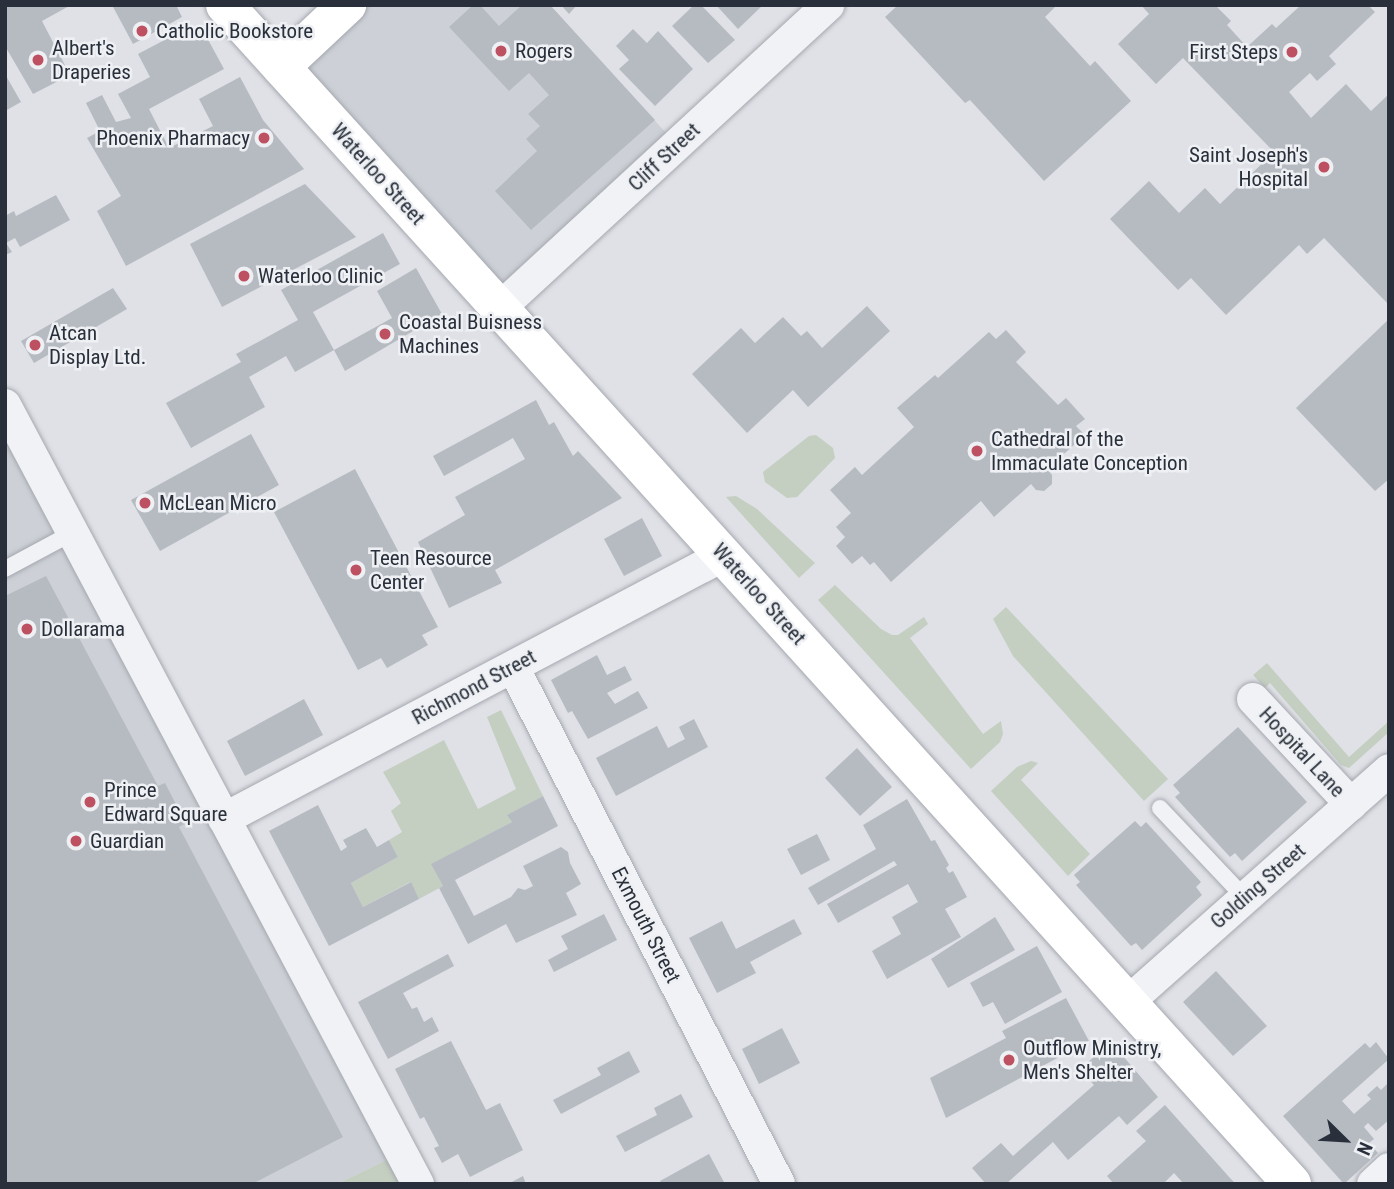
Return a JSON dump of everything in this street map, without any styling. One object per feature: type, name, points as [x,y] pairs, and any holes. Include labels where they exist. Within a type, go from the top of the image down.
[{"type":"street","name":"Waterloo Street","points":[[225,5],[1292,1184]]},
{"type":"street","points":[[281,67],[347,5]]},
{"type":"street","name":"Cliff Street","points":[[500,308],[828,5]]},
{"type":"street","points":[[5,405],[418,1184]]},
{"type":"street","name":"Richmond Street","points":[[224,819],[724,555]]},
{"type":"street","name":"Exmouth Street","points":[[513,667],[779,1184]]},
{"type":"street","name":"Hospital Lane","points":[[1253,699],[1351,804]]},
{"type":"street","name":"Golding Street","points":[[1128,1002],[1389,771]]},
{"type":"street","points":[[1373,1184],[1389,1169]]},
{"type":"lane","points":[[5,569],[74,532]]},
{"type":"lane","points":[[1160,808],[1245,898]]},
{"type":"shaded area","points":[[347,5],[550,5],[677,145],[500,308],[281,67]]},
{"type":"shaded area","points":[[5,405],[401,1153],[337,1184],[5,1184]]},
{"type":"green space","points":[[816,435],[833,448],[835,458],[797,497],[787,498],[765,482],[763,472],[809,436]]},
{"type":"green space","points":[[736,496],[757,509],[815,563],[799,578],[726,497]]},
{"type":"green space","points":[[835,585],[881,629],[892,635],[898,635],[924,617],[928,624],[910,638],[983,734],[1001,721],[1003,734],[1000,742],[971,769],[818,600]]},
{"type":"green space","points":[[1006,607],[1168,779],[1144,801],[1013,656],[993,619]]},
{"type":"green space","points":[[1267,663],[1349,757],[1389,721],[1389,732],[1349,768],[1341,765],[1270,683],[1265,688],[1253,675]]},
{"type":"green space","points":[[501,710],[543,796],[508,815],[512,822],[432,864],[443,886],[419,899],[410,882],[363,907],[351,883],[398,857],[389,840],[402,832],[391,811],[401,803],[383,772],[444,740],[478,809],[516,789],[487,717]]},
{"type":"green space","points":[[1031,761],[1038,763],[1021,780],[1090,854],[1068,876],[991,791],[1017,767]]},
{"type":"green space","points":[[401,1153],[418,1184],[337,1184]]},
{"type":"building","name":"Albert's Draperies","points":[[5,5],[71,5],[42,21],[70,75],[33,94],[5,46]]},
{"type":"building","name":"Catholic Bookstore","points":[[112,5],[176,5],[182,17],[133,44]]},
{"type":"building","points":[[473,5],[480,5],[499,26],[522,5],[550,5],[655,120],[531,230],[495,191],[537,151],[526,139],[540,126],[528,114],[549,95],[529,73],[509,91],[449,27]]},
{"type":"building","points":[[561,5],[577,5],[569,14]]},
{"type":"building","points":[[694,5],[701,5],[735,40],[708,63],[672,26]]},
{"type":"building","points":[[716,5],[763,5],[738,29]]},
{"type":"building","points":[[898,5],[1057,5],[1045,17],[1090,66],[1095,61],[1131,101],[1044,181],[970,100],[965,103],[885,17]]},
{"type":"building","name":"Saint Joseph's Hospital","points":[[1141,5],[1215,5],[1231,21],[1227,25],[1247,47],[1272,24],[1276,28],[1301,5],[1368,5],[1375,12],[1329,56],[1336,64],[1317,81],[1310,73],[1289,92],[1311,118],[1346,84],[1371,111],[1389,94],[1389,305],[1324,238],[1307,254],[1299,245],[1226,315],[1191,278],[1178,290],[1110,219],[1149,181],[1179,213],[1205,188],[1220,204],[1274,152],[1183,58],[1156,84],[1118,44],[1149,14]]},
{"type":"building","points":[[189,27],[195,40],[205,34],[224,69],[149,109],[169,148],[213,126],[199,99],[240,77],[263,120],[304,169],[126,266],[97,211],[121,196],[87,138],[100,131],[86,103],[102,95],[116,122],[131,118],[118,94],[150,77],[138,54]]},
{"type":"building","points":[[633,29],[647,43],[658,31],[693,69],[655,106],[619,69],[629,60],[616,46]]},
{"type":"building","points":[[5,74],[21,102],[5,111]]},
{"type":"building","name":"Waterloo Clinic","points":[[305,184],[356,237],[222,307],[190,244]]},
{"type":"building","points":[[56,195],[70,220],[20,247],[15,238],[6,243],[12,252],[5,255],[5,216],[14,211],[16,216]]},
{"type":"building","points":[[383,233],[400,264],[313,312],[334,350],[295,372],[286,356],[249,377],[265,407],[191,448],[166,403],[241,362],[236,354],[298,320],[281,290]]},
{"type":"building","name":"Coastal Buisness Machines","points":[[416,268],[442,314],[345,371],[334,350],[392,318],[377,291]]},
{"type":"building","points":[[113,288],[127,309],[34,363],[21,341]]},
{"type":"building","points":[[867,306],[890,331],[808,407],[793,390],[747,433],[692,374],[741,328],[755,343],[783,317],[801,336],[807,331],[822,348]]},
{"type":"building","points":[[1389,319],[1389,479],[1375,491],[1296,408]]},
{"type":"building","name":"Cathedral of the Immaculate Conception","points":[[1006,330],[1026,352],[1016,362],[1058,405],[1066,398],[1085,419],[1076,426],[1085,435],[1047,469],[1052,475],[1052,484],[1044,491],[1036,490],[1031,484],[994,517],[981,501],[891,582],[874,562],[870,565],[862,556],[852,564],[836,546],[845,537],[836,527],[851,513],[830,490],[855,467],[862,475],[914,427],[897,408],[935,375],[938,378],[989,332],[996,339]]},
{"type":"building","points":[[536,400],[549,425],[554,422],[573,456],[578,451],[622,498],[495,570],[502,583],[449,608],[418,542],[465,515],[455,497],[525,459],[513,438],[444,476],[433,456]]},
{"type":"building","points":[[251,434],[279,485],[160,551],[131,500]]},
{"type":"building","name":"Teen Resource Center","points":[[355,469],[438,627],[422,635],[428,645],[387,668],[381,658],[358,670],[274,512]]},
{"type":"building","points":[[642,518],[662,556],[624,576],[604,539]]},
{"type":"building","points":[[46,576],[158,786],[165,783],[186,823],[179,827],[343,1137],[252,1184],[5,1184],[5,596]]},
{"type":"building","points":[[597,655],[607,675],[625,666],[632,680],[607,693],[615,704],[638,691],[648,708],[588,739],[572,711],[568,713],[551,680]]},
{"type":"building","points":[[304,699],[323,735],[245,776],[227,741]]},
{"type":"building","points":[[694,719],[708,747],[616,796],[596,758],[657,726],[668,748],[685,739],[679,727]]},
{"type":"building","points":[[1238,727],[1307,802],[1242,861],[1235,853],[1230,857],[1175,797],[1180,793],[1173,785]]},
{"type":"building","points":[[857,748],[892,787],[860,816],[825,778]]},
{"type":"building","points":[[543,796],[558,826],[455,880],[474,916],[511,897],[518,888],[525,890],[533,886],[523,866],[561,847],[568,852],[570,863],[581,884],[566,893],[577,915],[516,943],[506,924],[468,944],[439,888],[443,886],[431,864],[512,822],[507,815]]},
{"type":"building","points":[[907,799],[931,841],[935,840],[949,865],[946,868],[949,873],[953,871],[967,897],[945,909],[961,937],[887,979],[872,951],[901,934],[892,917],[918,902],[908,884],[838,923],[827,904],[897,865],[894,861],[818,905],[808,888],[876,849],[863,825]]},
{"type":"building","points":[[318,805],[341,851],[347,847],[343,840],[366,828],[377,847],[389,840],[398,857],[351,883],[363,907],[411,882],[419,899],[329,946],[269,831]]},
{"type":"building","points":[[1135,821],[1141,827],[1146,822],[1201,882],[1196,887],[1202,895],[1142,950],[1136,943],[1131,946],[1076,885],[1080,882],[1074,875]]},
{"type":"building","points":[[817,834],[830,860],[801,875],[787,849]]},
{"type":"building","points":[[604,914],[617,940],[554,972],[548,960],[568,949],[561,936]]},
{"type":"building","points":[[995,917],[1015,950],[948,988],[931,959]]},
{"type":"building","points":[[794,919],[802,934],[750,962],[756,973],[717,993],[689,938],[722,921],[736,949]]},
{"type":"building","points":[[1037,946],[1062,992],[1005,1024],[993,1002],[983,1007],[970,983]]},
{"type":"building","points":[[448,954],[454,966],[403,993],[412,1009],[417,1007],[424,1022],[432,1017],[439,1031],[388,1059],[358,1002]]},
{"type":"building","points":[[1216,971],[1267,1026],[1233,1056],[1183,1002]]},
{"type":"building","name":"Outflow Ministry, Men's Shelter","points":[[1066,998],[1089,1041],[946,1118],[930,1078],[1006,1038],[1002,1031]]},
{"type":"building","points":[[782,1028],[800,1063],[759,1084],[742,1049]]},
{"type":"building","points":[[451,1041],[486,1110],[500,1103],[523,1150],[470,1177],[458,1154],[442,1163],[434,1148],[439,1146],[424,1117],[420,1119],[395,1069]]},
{"type":"building","points":[[1111,1042],[1158,1097],[1127,1125],[1119,1116],[1068,1160],[1053,1142],[1006,1184],[986,1184],[972,1168],[1001,1143],[1013,1156],[1094,1085],[1080,1069]]},
{"type":"building","points":[[1376,1042],[1389,1059],[1342,1101],[1354,1114],[1371,1099],[1367,1095],[1377,1086],[1381,1090],[1389,1082],[1389,1120],[1376,1131],[1368,1123],[1364,1127],[1374,1139],[1369,1143],[1378,1153],[1344,1184],[1283,1116],[1365,1043],[1370,1048]]},
{"type":"building","points":[[629,1051],[640,1072],[561,1114],[553,1100],[601,1075],[597,1068]]},
{"type":"building","points":[[681,1094],[693,1117],[625,1152],[616,1136],[657,1115],[654,1108]]},
{"type":"building","points":[[1165,1105],[1236,1184],[1184,1184],[1174,1173],[1163,1184],[1114,1184],[1107,1176],[1146,1141],[1136,1131]]},
{"type":"building","points":[[709,1154],[725,1184],[662,1184],[660,1181]]},
{"type":"building","points":[[523,1176],[526,1184],[508,1184]]},
{"type":"place","name":"Catholic Bookstore","points":[[142,31]]},
{"type":"place","name":"Rogers","points":[[501,51]]},
{"type":"place","name":"First Steps","points":[[1292,52]]},
{"type":"place","name":"Albert's Draperies","points":[[38,60]]},
{"type":"place","name":"Phoenix Pharmacy","points":[[264,138]]},
{"type":"place","name":"Saint Joseph's Hospital","points":[[1324,167]]},
{"type":"place","name":"Waterloo Clinic","points":[[244,276]]},
{"type":"place","name":"Coastal Buisness Machines","points":[[385,334]]},
{"type":"place","name":"Atcan Display Ltd.","points":[[35,345]]},
{"type":"place","name":"Cathedral of the Immaculate Conception","points":[[977,451]]},
{"type":"place","name":"McLean Micro","points":[[145,503]]},
{"type":"place","name":"Teen Resource Center","points":[[356,570]]},
{"type":"place","name":"Dollarama","points":[[27,629]]},
{"type":"place","name":"Prince Edward Square","points":[[90,802]]},
{"type":"place","name":"Guardian","points":[[76,841]]},
{"type":"place","name":"Outflow Ministry, Men's Shelter","points":[[1009,1060]]}]
